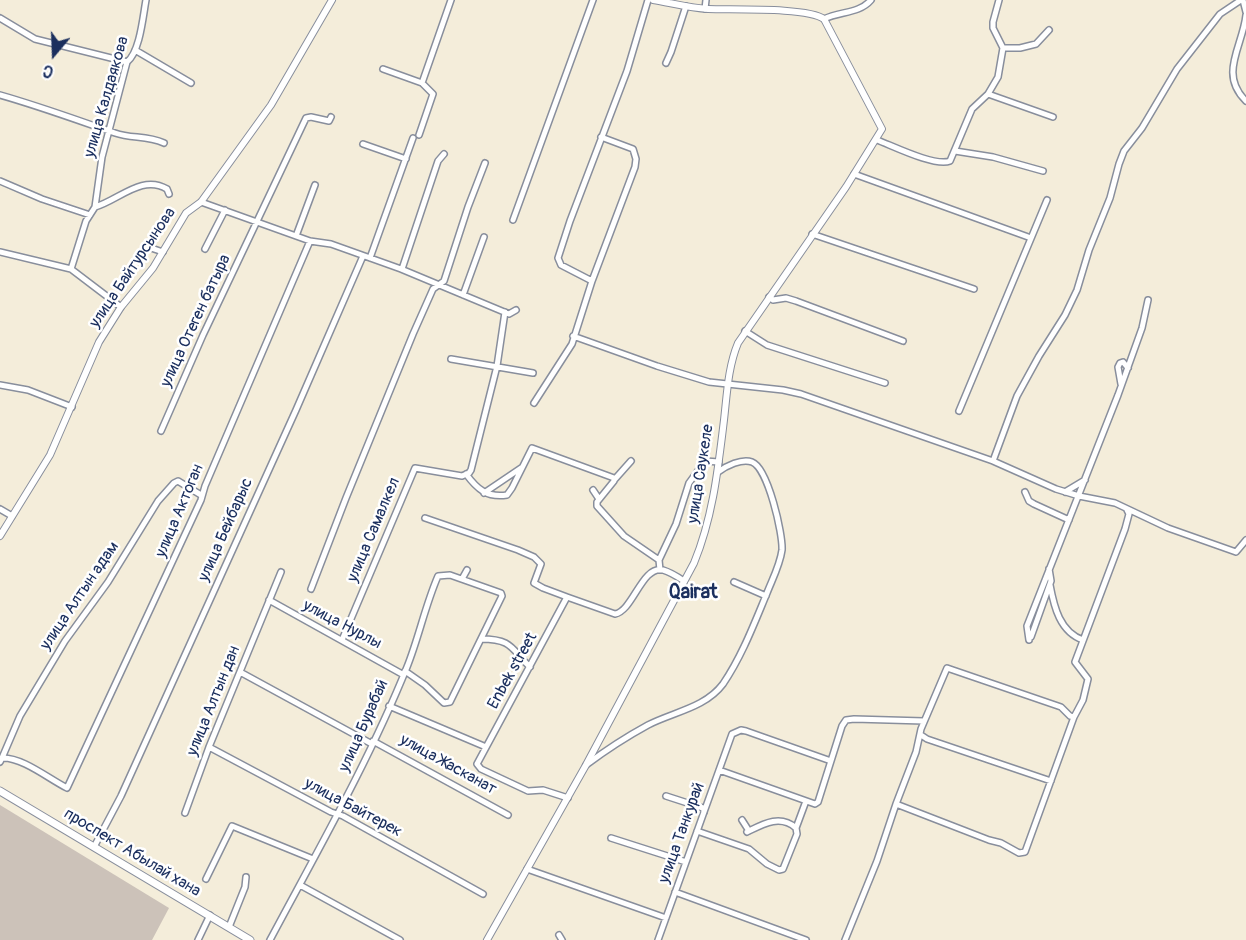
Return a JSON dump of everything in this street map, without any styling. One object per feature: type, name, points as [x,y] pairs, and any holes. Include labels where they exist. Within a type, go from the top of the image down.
[{"type":"main road","name":"проспект Абылай хана","points":[[0,791],[250,940]]},
{"type":"street","name":"улица Калдаякова","points":[[71,269],[95,207],[108,130],[127,63],[132,59],[135,50],[146,0]]},
{"type":"street","name":"улица Байтурсынова","points":[[0,536],[50,455],[99,342],[121,307],[153,268],[186,213],[201,202],[271,105],[332,0]]},
{"type":"street","points":[[422,82],[451,0]]},
{"type":"street","points":[[513,220],[593,0]]},
{"type":"street","points":[[592,281],[561,265],[558,258],[633,52],[648,0]]},
{"type":"street","points":[[653,0],[705,9],[808,13],[824,19],[882,126],[877,140],[946,163],[950,161],[955,151],[972,109],[988,94],[998,77],[1003,48],[993,28],[999,0]]},
{"type":"street","points":[[705,9],[706,0]]},
{"type":"street","points":[[824,19],[831,15],[865,8],[872,0]]},
{"type":"street","points":[[993,461],[1017,396],[1065,315],[1077,290],[1124,152],[1142,128],[1177,69],[1220,14],[1242,0],[1246,13],[1244,30],[1231,73],[1238,94],[1246,101]]},
{"type":"street","points":[[666,63],[686,6]]},
{"type":"street","points":[[0,18],[35,39],[127,63]]},
{"type":"street","points":[[1003,48],[1020,48],[1036,44],[1049,30]]},
{"type":"street","points":[[135,50],[191,83]]},
{"type":"street","points":[[370,258],[406,159],[433,94],[422,82],[383,69]]},
{"type":"street","points":[[988,94],[1053,117]]},
{"type":"street","points":[[0,95],[113,133],[152,138],[164,143]]},
{"type":"street","name":"улица Отеген батыра","points":[[160,431],[306,118],[329,121],[331,117]]},
{"type":"street","points":[[534,403],[572,344],[592,281],[635,167],[636,159],[633,149],[601,137]]},
{"type":"street","name":"улица Саукеле","points":[[488,940],[586,765],[703,542],[718,472],[733,356],[745,331],[877,140]]},
{"type":"street","points":[[363,144],[406,159]]},
{"type":"street","points":[[955,151],[993,157],[1043,171]]},
{"type":"street","points":[[402,269],[438,161],[444,154]]},
{"type":"street","points":[[311,588],[413,334],[430,295],[444,281],[485,163]]},
{"type":"street","points":[[854,174],[1031,238]]},
{"type":"street","points":[[0,181],[42,199],[90,215]]},
{"type":"street","points":[[95,207],[143,184],[162,186],[168,189],[169,194]]},
{"type":"street","points":[[296,236],[315,185]]},
{"type":"street","points":[[958,411],[1047,200]]},
{"type":"street","points":[[201,202],[310,241],[331,244],[402,269],[505,312],[512,313],[516,310]]},
{"type":"street","points":[[206,249],[225,210]]},
{"type":"street","points":[[812,234],[974,290]]},
{"type":"street","points":[[463,295],[484,237]]},
{"type":"street","name":"улица Актоган","points":[[1,760],[17,761],[67,788],[171,565],[310,241]]},
{"type":"street","points":[[148,247],[163,252]]},
{"type":"street","points":[[0,252],[71,269],[121,307]]},
{"type":"street","name":"улица Бейбарыс","points":[[94,847],[112,815],[296,411],[363,256]]},
{"type":"street","points":[[769,297],[773,300],[786,298],[796,301],[903,341]]},
{"type":"street","points":[[1049,568],[1050,584],[1030,639],[1027,626],[1049,568],[1079,496],[1128,368],[1147,311],[1148,300]]},
{"type":"street","points":[[505,312],[497,366],[471,470],[466,474],[484,493],[507,495],[532,448],[615,479]]},
{"type":"street","points":[[745,331],[767,345],[885,383]]},
{"type":"street","points":[[573,336],[709,382],[801,394],[993,461],[1065,492],[1115,503],[1168,528],[1236,552],[1246,540]]},
{"type":"street","points":[[451,358],[533,373]]},
{"type":"street","points":[[1121,386],[1118,367],[1123,362],[1128,368]]},
{"type":"street","points":[[0,385],[28,390],[72,407]]},
{"type":"street","points":[[631,461],[596,503],[624,536],[659,560]]},
{"type":"street","points":[[660,570],[659,560],[676,524],[692,477],[705,461],[719,462]]},
{"type":"street","points":[[586,765],[649,724],[712,696],[734,666],[747,642],[778,566],[782,549],[778,520],[759,466],[752,461],[745,461],[718,472]]},
{"type":"street","points":[[484,493],[522,467]]},
{"type":"street","name":"улица Самалкел","points":[[342,640],[415,468],[457,475],[466,474]]},
{"type":"street","points":[[1065,492],[1085,480]]},
{"type":"street","name":"улица Алтын адам","points":[[1,760],[20,716],[61,648],[108,582],[158,501],[178,481],[201,495]]},
{"type":"street","points":[[593,489],[599,499]]},
{"type":"street","points":[[1026,492],[1027,497],[1034,504],[1069,520]]},
{"type":"street","points":[[0,509],[12,516]]},
{"type":"street","points":[[896,804],[1001,843],[1022,854],[1025,852],[1074,717],[1083,700],[1088,679],[1075,662],[1125,529],[1127,510]]},
{"type":"street","points":[[425,518],[534,557],[541,564],[534,583],[615,614],[620,613],[652,573],[660,570],[684,581]]},
{"type":"street","points":[[467,570],[462,579],[502,594],[481,639],[490,639],[509,645],[530,667]]},
{"type":"street","name":"улица Алтын дан","points":[[185,813],[209,747],[281,572]]},
{"type":"street","name":"улица Бурабай","points":[[270,940],[338,814],[373,742],[404,672],[438,576],[450,575],[462,579]]},
{"type":"street","points":[[734,582],[766,596]]},
{"type":"street","points":[[1050,584],[1062,625],[1083,640]]},
{"type":"street","name":"Enbek street","points":[[486,747],[567,597]]},
{"type":"street","name":"улица Нурлы","points":[[268,600],[404,672],[425,685],[444,703],[450,702],[481,639]]},
{"type":"street","points":[[845,940],[877,861],[924,721],[944,671],[950,668],[1061,707],[1074,717]]},
{"type":"street","name":"улица Жасканат","points":[[240,672],[508,815]]},
{"type":"street","points":[[389,706],[486,747],[477,764],[481,770],[528,791],[543,790],[568,798]]},
{"type":"street","points":[[719,770],[815,804],[818,802],[842,726],[846,720],[924,721]]},
{"type":"street","points":[[916,721],[927,739],[1051,781]]},
{"type":"street","name":"улица Танкурай","points":[[658,940],[732,734],[741,730],[746,731],[831,761]]},
{"type":"street","name":"улица Байтерек","points":[[209,747],[338,814],[483,894]]},
{"type":"street","points":[[666,796],[692,803],[703,808],[704,812]]},
{"type":"street","points":[[697,831],[749,849],[768,864],[779,870],[783,869],[806,801]]},
{"type":"street","points":[[742,820],[748,831],[770,821],[782,821],[796,828]]},
{"type":"street","points":[[206,879],[232,825],[313,859]]},
{"type":"street","points":[[611,838],[686,862]]},
{"type":"street","points":[[527,869],[666,918]]},
{"type":"street","points":[[229,927],[245,887],[246,877]]},
{"type":"street","points":[[300,885],[400,940]]},
{"type":"street","points":[[675,892],[806,940]]},
{"type":"street","points":[[198,940],[210,915]]},
{"type":"shaded area","points":[[0,805],[169,908],[152,940],[0,940]]},
{"type":"district","name":"Qairat","points":[[693,593]]}]
